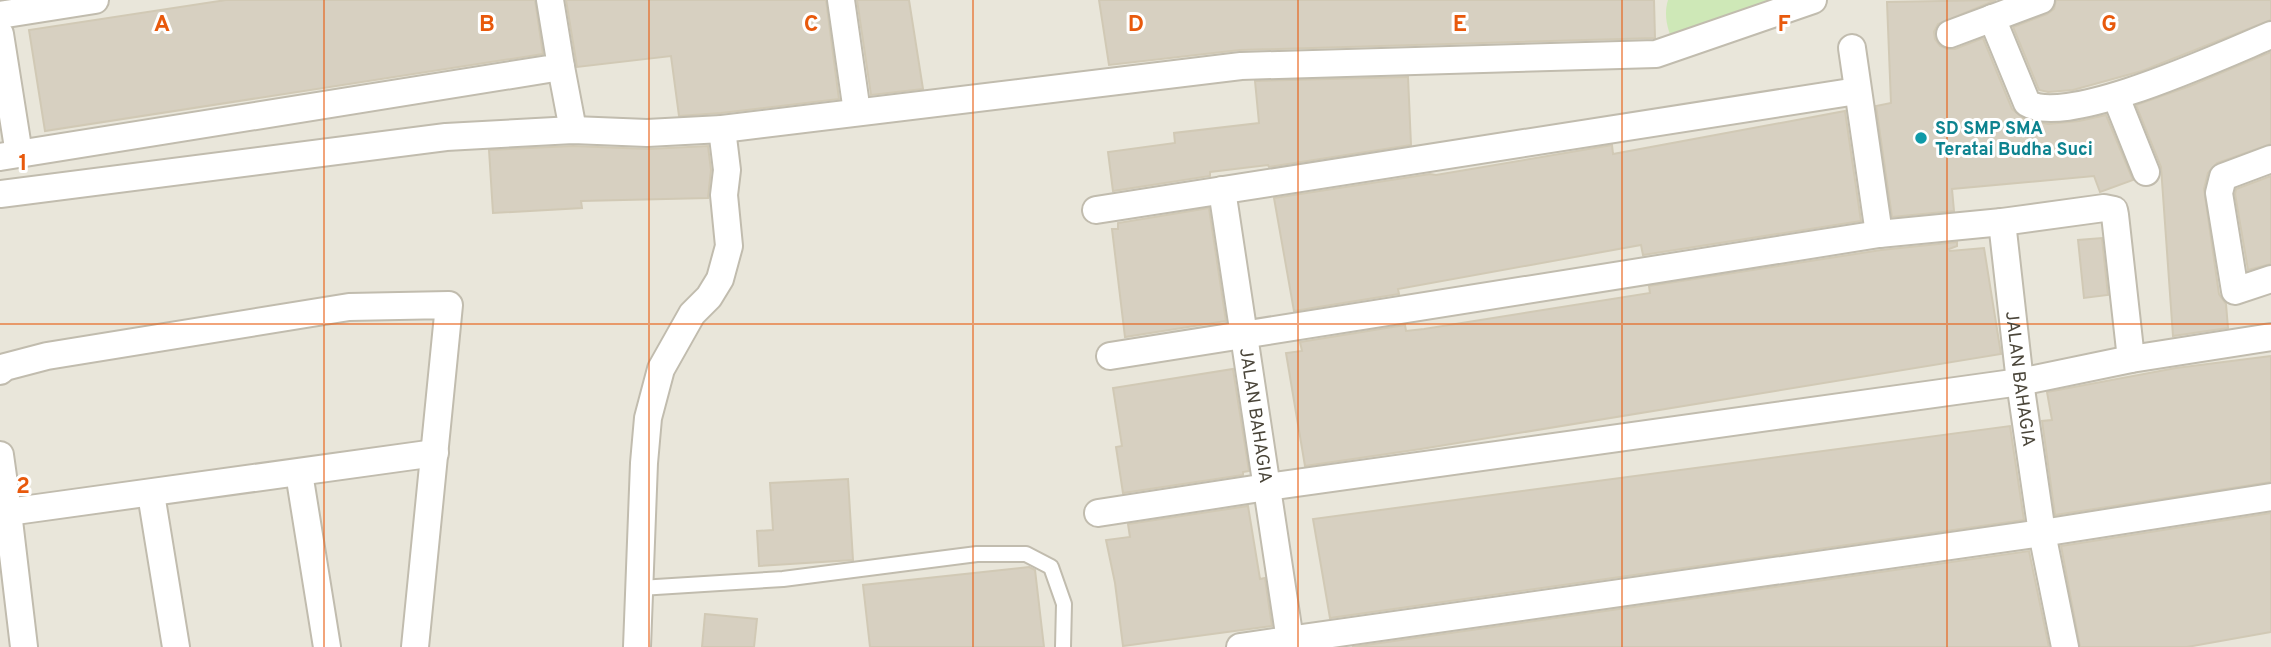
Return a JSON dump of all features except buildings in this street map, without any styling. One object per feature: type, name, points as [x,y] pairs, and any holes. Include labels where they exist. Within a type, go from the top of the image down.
[{"type":"street","points":[[0,15],[95,0]]},
{"type":"street","points":[[550,0],[573,130]]},
{"type":"street","points":[[841,0],[857,112]]},
{"type":"street","points":[[0,194],[446,136],[573,130],[647,133],[722,128],[1241,66],[1656,54],[1812,0]]},
{"type":"street","points":[[1950,34],[2041,0]]},
{"type":"street","points":[[1992,18],[2026,103],[2034,108],[2068,108],[2116,97],[2271,36]]},
{"type":"street","points":[[0,34],[9,155],[561,67]]},
{"type":"street","points":[[1852,48],[1879,234]]},
{"type":"street","points":[[1096,210],[1857,91]]},
{"type":"street","points":[[2116,97],[2146,172]]},
{"type":"street","points":[[637,647],[648,418],[661,369],[692,314],[709,297],[720,279],[729,246],[724,195],[727,170],[722,128]]},
{"type":"street","points":[[2271,159],[2223,177],[2219,193],[2235,290],[2271,279]]},
{"type":"street","name":"JALAN BAHAGIA","points":[[1222,190],[1291,643]]},
{"type":"street","points":[[1110,356],[1879,234],[2002,222],[2104,208],[2113,210],[2131,359]]},
{"type":"street","name":"JALAN BAHAGIA","points":[[2002,222],[2020,382],[2042,533],[2065,647]]},
{"type":"street","points":[[0,370],[47,356],[349,307],[449,305],[415,647]]},
{"type":"street","points":[[1098,513],[2020,382],[2131,359],[2271,337]]},
{"type":"street","points":[[8,512],[436,453]]},
{"type":"street","points":[[0,454],[24,647]]},
{"type":"street","points":[[299,473],[327,647]]},
{"type":"street","points":[[151,494],[176,647]]},
{"type":"street","points":[[1240,647],[1291,643],[2271,497]]},
{"type":"lane","points":[[640,588],[783,579],[977,554],[1027,554],[1051,567],[1064,604],[1063,647]]},
{"type":"shaded area","points":[[0,0],[2271,0],[2271,647],[0,647]]},
{"type":"green space","points":[[1668,0],[1813,0],[1676,47],[1667,24]]},
{"type":"place","name":"SD SMP SMA Teratai Budha Suci","points":[[1921,138]]}]
